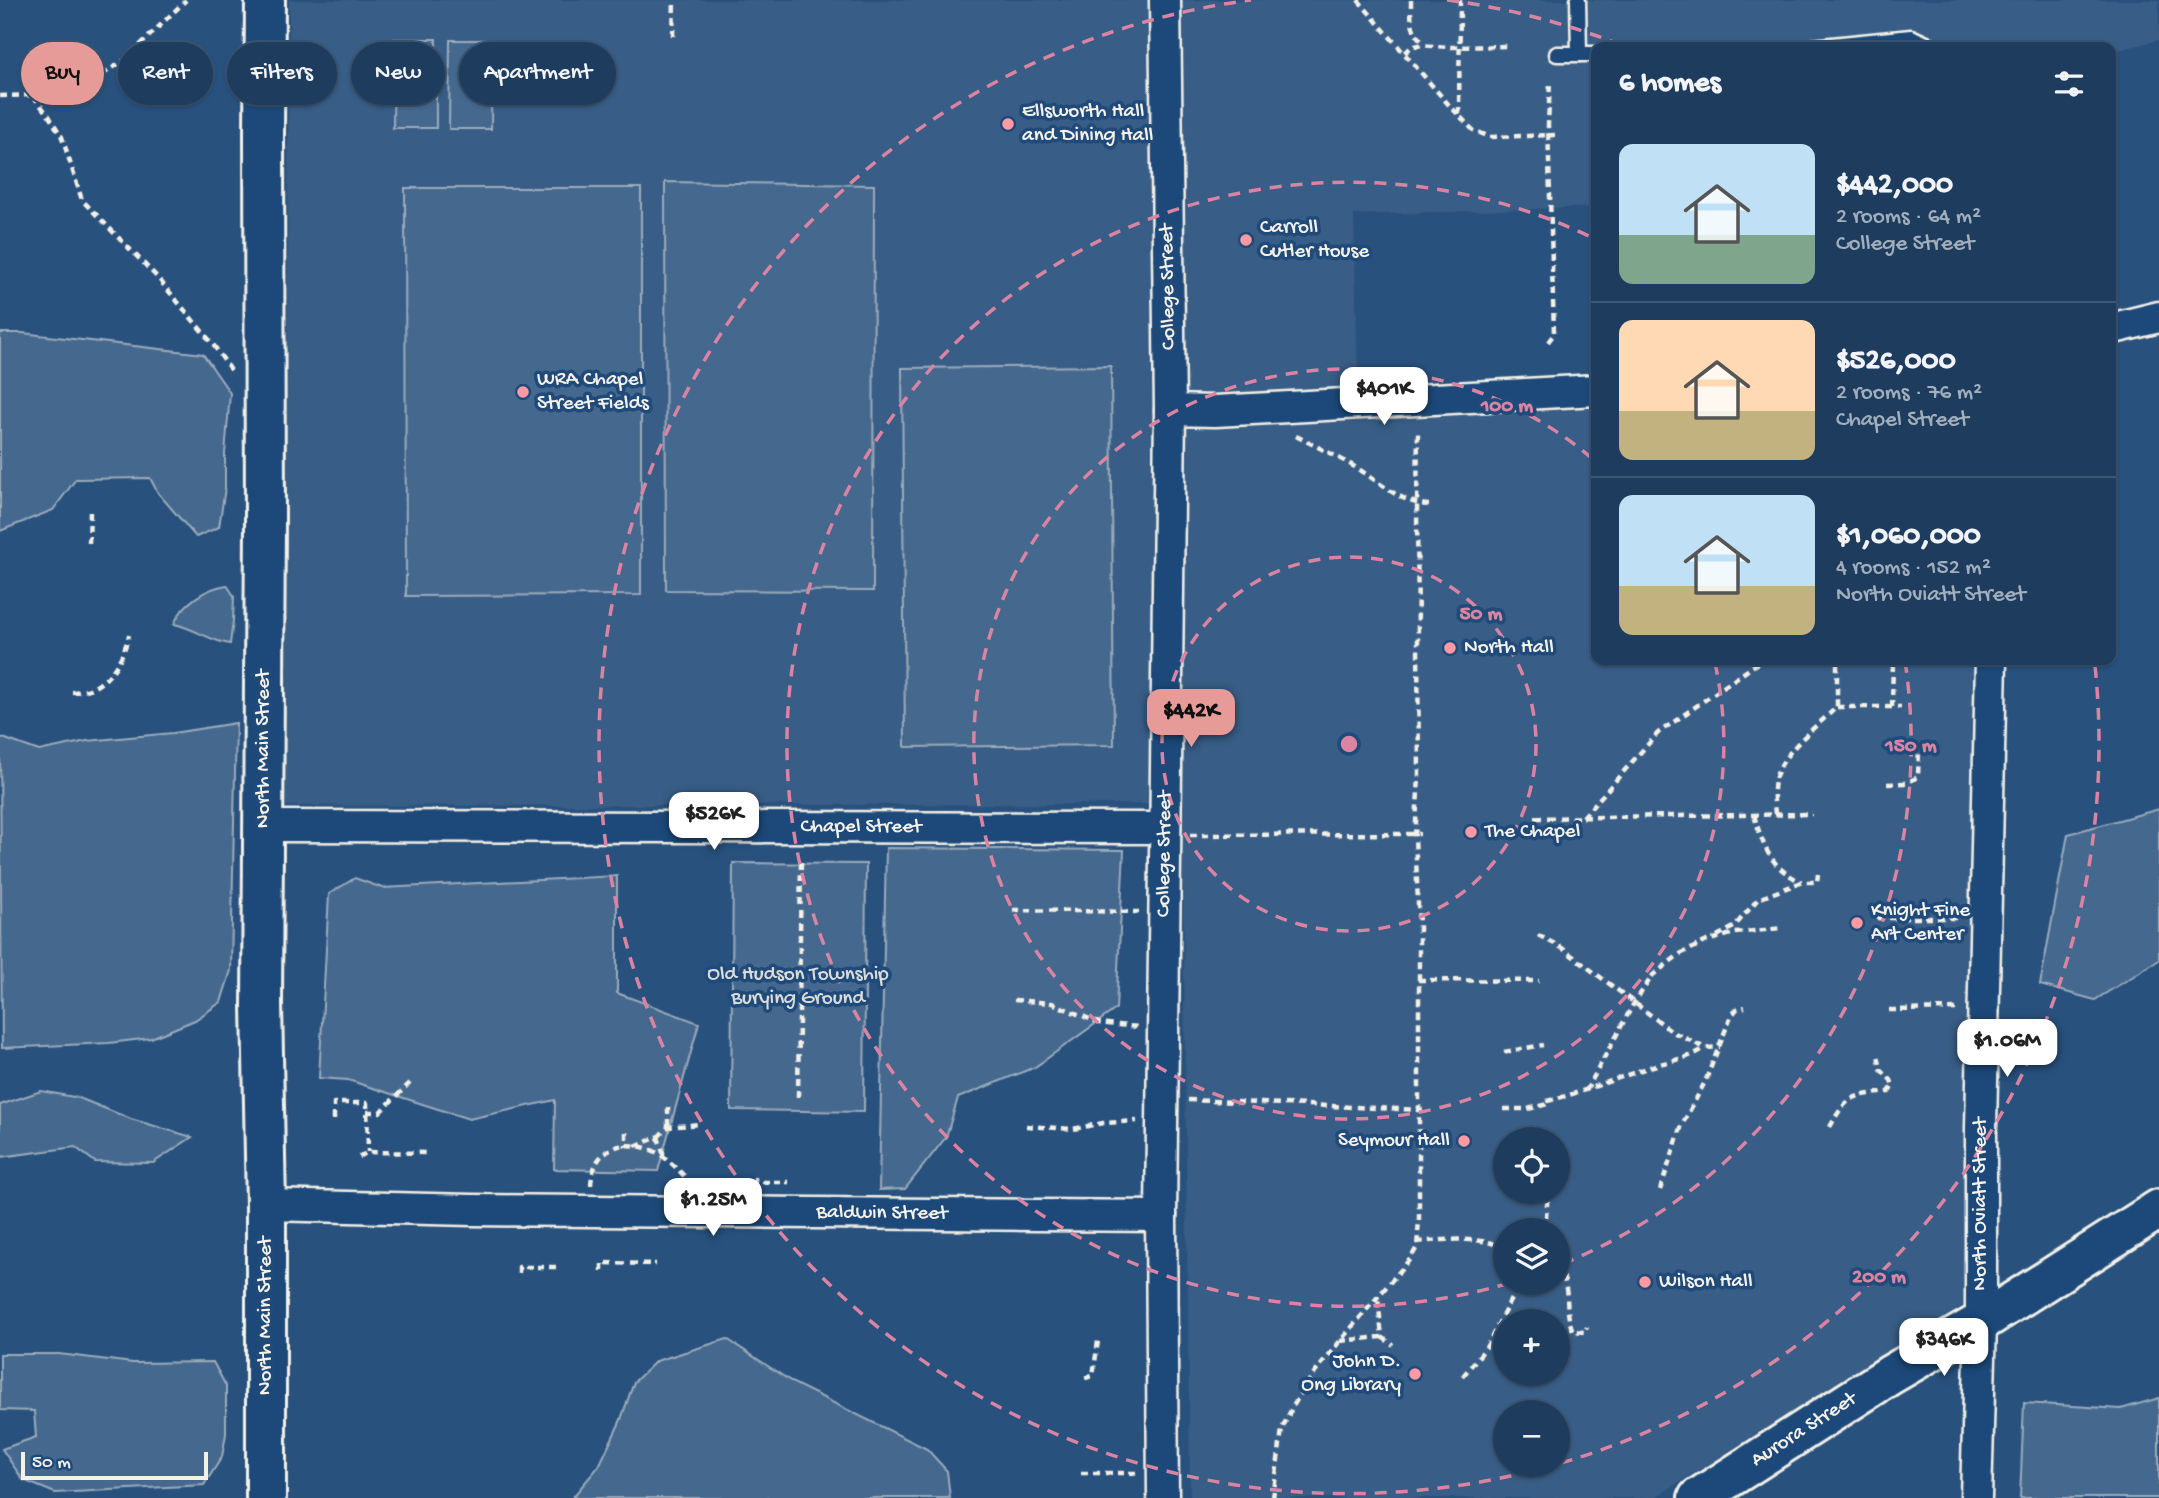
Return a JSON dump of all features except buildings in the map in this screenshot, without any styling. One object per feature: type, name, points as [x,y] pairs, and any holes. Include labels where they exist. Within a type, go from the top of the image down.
[{"type":"main road","name":"North Main Street","points":[[265,0],[262,1005],[266,1205],[266,1498]]},
{"type":"main road","name":"Aurora Street","points":[[1698,1498],[1890,1375],[1981,1322],[2159,1209]]},
{"type":"street","name":"College Street","points":[[1163,1486],[1161,1216],[1170,411],[1165,0]]},
{"type":"street","points":[[2116,327],[2159,317]]},
{"type":"street","points":[[1170,411],[1216,411],[1591,390]]},
{"type":"street","name":"North Oviatt Street","points":[[1976,1498],[1981,1322],[1984,918],[1991,665]]},
{"type":"street","name":"Chapel Street","points":[[263,826],[1165,832]]},
{"type":"street","name":"Baldwin Street","points":[[266,1205],[1161,1216]]},
{"type":"lane","points":[[1578,0],[1579,54]]},
{"type":"lane","points":[[1862,42],[1911,37],[1922,42]]},
{"type":"lane","points":[[1557,54],[1591,54]]},
{"type":"path","points":[[104,73],[126,59],[186,0]]},
{"type":"path","points":[[673,36],[674,0]]},
{"type":"path","points":[[1357,0],[1474,130],[1490,136],[1552,135]]},
{"type":"path","points":[[1411,0],[1414,33],[1426,45]]},
{"type":"path","points":[[1459,115],[1460,0]]},
{"type":"path","points":[[1405,53],[1419,44],[1508,46]]},
{"type":"path","points":[[1548,342],[1554,334],[1550,82]]},
{"type":"path","points":[[0,96],[21,96]]},
{"type":"path","points":[[40,105],[62,136],[82,200],[157,277],[236,376]]},
{"type":"path","points":[[1273,1498],[1282,1429],[1307,1383],[1411,1258],[1417,1242],[1418,429]]},
{"type":"path","points":[[1296,436],[1355,467],[1404,500],[1417,505],[1429,505]]},
{"type":"path","points":[[89,543],[90,512]]},
{"type":"path","points":[[72,692],[83,692],[96,687],[111,674],[124,654],[129,635]]},
{"type":"path","points":[[1582,817],[1658,733],[1755,665]]},
{"type":"path","points":[[1837,665],[1837,706]]},
{"type":"path","points":[[1892,707],[1893,665]]},
{"type":"path","points":[[1774,814],[1774,782],[1780,766],[1788,754],[1837,706],[1900,707]]},
{"type":"path","points":[[1887,784],[1906,783],[1918,777],[1919,749]]},
{"type":"path","points":[[1535,818],[1812,814]]},
{"type":"path","points":[[1754,815],[1772,860],[1787,875],[1802,882]]},
{"type":"path","points":[[1521,831],[1535,830]]},
{"type":"path","points":[[1165,832],[1417,834]]},
{"type":"path","points":[[798,1097],[801,858]]},
{"type":"path","points":[[1586,1091],[1634,1003],[1653,975],[1680,954],[1734,927],[1758,899],[1802,882],[1817,882],[1818,873]]},
{"type":"path","points":[[1013,910],[1164,912]]},
{"type":"path","points":[[1877,918],[1984,918]]},
{"type":"path","points":[[1707,941],[1735,933],[1782,928]]},
{"type":"path","points":[[1538,935],[1562,948],[1673,1032],[1705,1048]]},
{"type":"path","points":[[1418,980],[1539,981]]},
{"type":"path","points":[[1014,1000],[1052,1003],[1099,1023],[1163,1028]]},
{"type":"path","points":[[1660,1190],[1682,1125],[1705,1082],[1731,1016],[1737,1009],[1745,1007]]},
{"type":"path","points":[[1889,1010],[1983,1008]]},
{"type":"path","points":[[1504,1052],[1543,1045]]},
{"type":"path","points":[[1504,1109],[1528,1109],[1656,1065],[1694,1055],[1705,1048],[1720,1047]]},
{"type":"path","points":[[1830,1127],[1848,1100],[1858,1095],[1889,1092],[1893,1086],[1881,1070],[1878,1055]]},
{"type":"path","points":[[367,1112],[380,1112],[410,1083]]},
{"type":"path","points":[[334,1120],[334,1103],[367,1103],[368,1152]]},
{"type":"path","points":[[668,1107],[668,1128]]},
{"type":"path","points":[[1026,1126],[1073,1129],[1132,1121],[1162,1111],[1424,1110]]},
{"type":"path","points":[[634,1147],[658,1138],[668,1128],[700,1124]]},
{"type":"path","points":[[626,1132],[626,1147]]},
{"type":"path","points":[[658,1138],[665,1159]]},
{"type":"path","points":[[593,1211],[592,1174],[597,1160],[606,1150],[634,1147],[654,1152],[671,1163],[691,1185]]},
{"type":"path","points":[[359,1157],[368,1152],[427,1153]]},
{"type":"path","points":[[755,1177],[755,1182],[789,1182]]},
{"type":"path","points":[[1417,1242],[1440,1240],[1493,1243]]},
{"type":"path","points":[[602,1271],[602,1263],[656,1264]]},
{"type":"path","points":[[519,1273],[519,1267],[561,1267]]},
{"type":"path","points":[[1463,1377],[1487,1346],[1513,1295]]},
{"type":"path","points":[[1568,1295],[1573,1331],[1585,1332],[1587,1327]]},
{"type":"path","points":[[1378,1297],[1382,1337]]},
{"type":"path","points":[[1340,1341],[1382,1337],[1393,1345]]},
{"type":"path","points":[[1085,1378],[1093,1376],[1098,1341]]},
{"type":"path","points":[[1081,1474],[1163,1486]]},
{"type":"shaded area","points":[[289,0],[2159,0],[2159,40],[2116,51],[2116,42],[1591,42],[1591,207],[1354,215],[1359,413],[1591,401],[1591,665],[1981,665],[1967,1303],[1654,1498],[1190,1498],[1182,804],[285,806],[288,105],[337,105],[337,42],[289,42]]},
{"type":"green space","points":[[394,39],[436,39],[436,42],[394,42]]},
{"type":"green space","points":[[450,40],[492,40],[459,42],[459,105],[491,105],[491,129],[449,129]]},
{"type":"green space","points":[[393,105],[436,105],[436,128],[393,128]]},
{"type":"green space","points":[[665,182],[874,185],[873,591],[666,590]]},
{"type":"green space","name":"WRA Chapel Street Fields","points":[[405,188],[641,188],[641,595],[406,596]]},
{"type":"green space","points":[[0,333],[22,333],[203,354],[230,393],[225,488],[219,527],[196,537],[158,493],[150,478],[76,479],[53,510],[0,531]]},
{"type":"green space","points":[[1111,366],[1114,745],[905,747],[902,368]]},
{"type":"green space","points":[[227,585],[234,596],[230,644],[174,624],[195,598]]},
{"type":"green space","points":[[236,723],[231,970],[221,1002],[195,1020],[151,1038],[109,1043],[2,1048],[0,737],[39,751],[87,741],[173,733]]},
{"type":"green space","points":[[2159,809],[2159,960],[2095,1000],[2040,985],[2068,834]]},
{"type":"green space","points":[[886,848],[1124,850],[1116,1009],[1035,1067],[958,1098],[946,1137],[905,1189],[879,1190]]},
{"type":"green space","name":"Old Hudson Township Burying Ground","points":[[733,863],[866,864],[864,1112],[731,1110]]},
{"type":"green space","points":[[617,876],[617,993],[699,1023],[658,1171],[554,1169],[555,1100],[469,1119],[348,1080],[319,1078],[329,894],[355,878],[382,888]]},
{"type":"green space","points":[[41,1091],[79,1098],[131,1119],[192,1137],[153,1163],[95,1162],[75,1147],[0,1157],[0,1105]]},
{"type":"green space","points":[[727,1339],[795,1384],[927,1449],[947,1471],[950,1498],[572,1498],[599,1466],[620,1422],[634,1382],[656,1361]]},
{"type":"green space","points":[[0,1354],[59,1354],[133,1363],[213,1362],[226,1386],[226,1434],[222,1457],[204,1485],[55,1493],[23,1480],[2,1449],[36,1437],[34,1411],[0,1410]]},
{"type":"green space","points":[[2159,1398],[2159,1498],[2020,1498],[2024,1403],[2121,1409]]},
{"type":"place","name":"Ellsworth Hall and Dining Hall","points":[[1008,124]]},
{"type":"place","name":"Carroll Cutler House","points":[[1246,240]]},
{"type":"place","name":"WRA Chapel Street Fields","points":[[523,392]]},
{"type":"place","name":"North Hall","points":[[1450,648]]},
{"type":"place","name":"The Chapel","points":[[1471,832]]},
{"type":"place","name":"Knight Fine Art Center","points":[[1857,923]]},
{"type":"place","name":"Seymour Hall","points":[[1464,1141]]},
{"type":"place","name":"Wilson Hall","points":[[1645,1282]]},
{"type":"place","name":"John D. Ong Library","points":[[1415,1374]]}]
